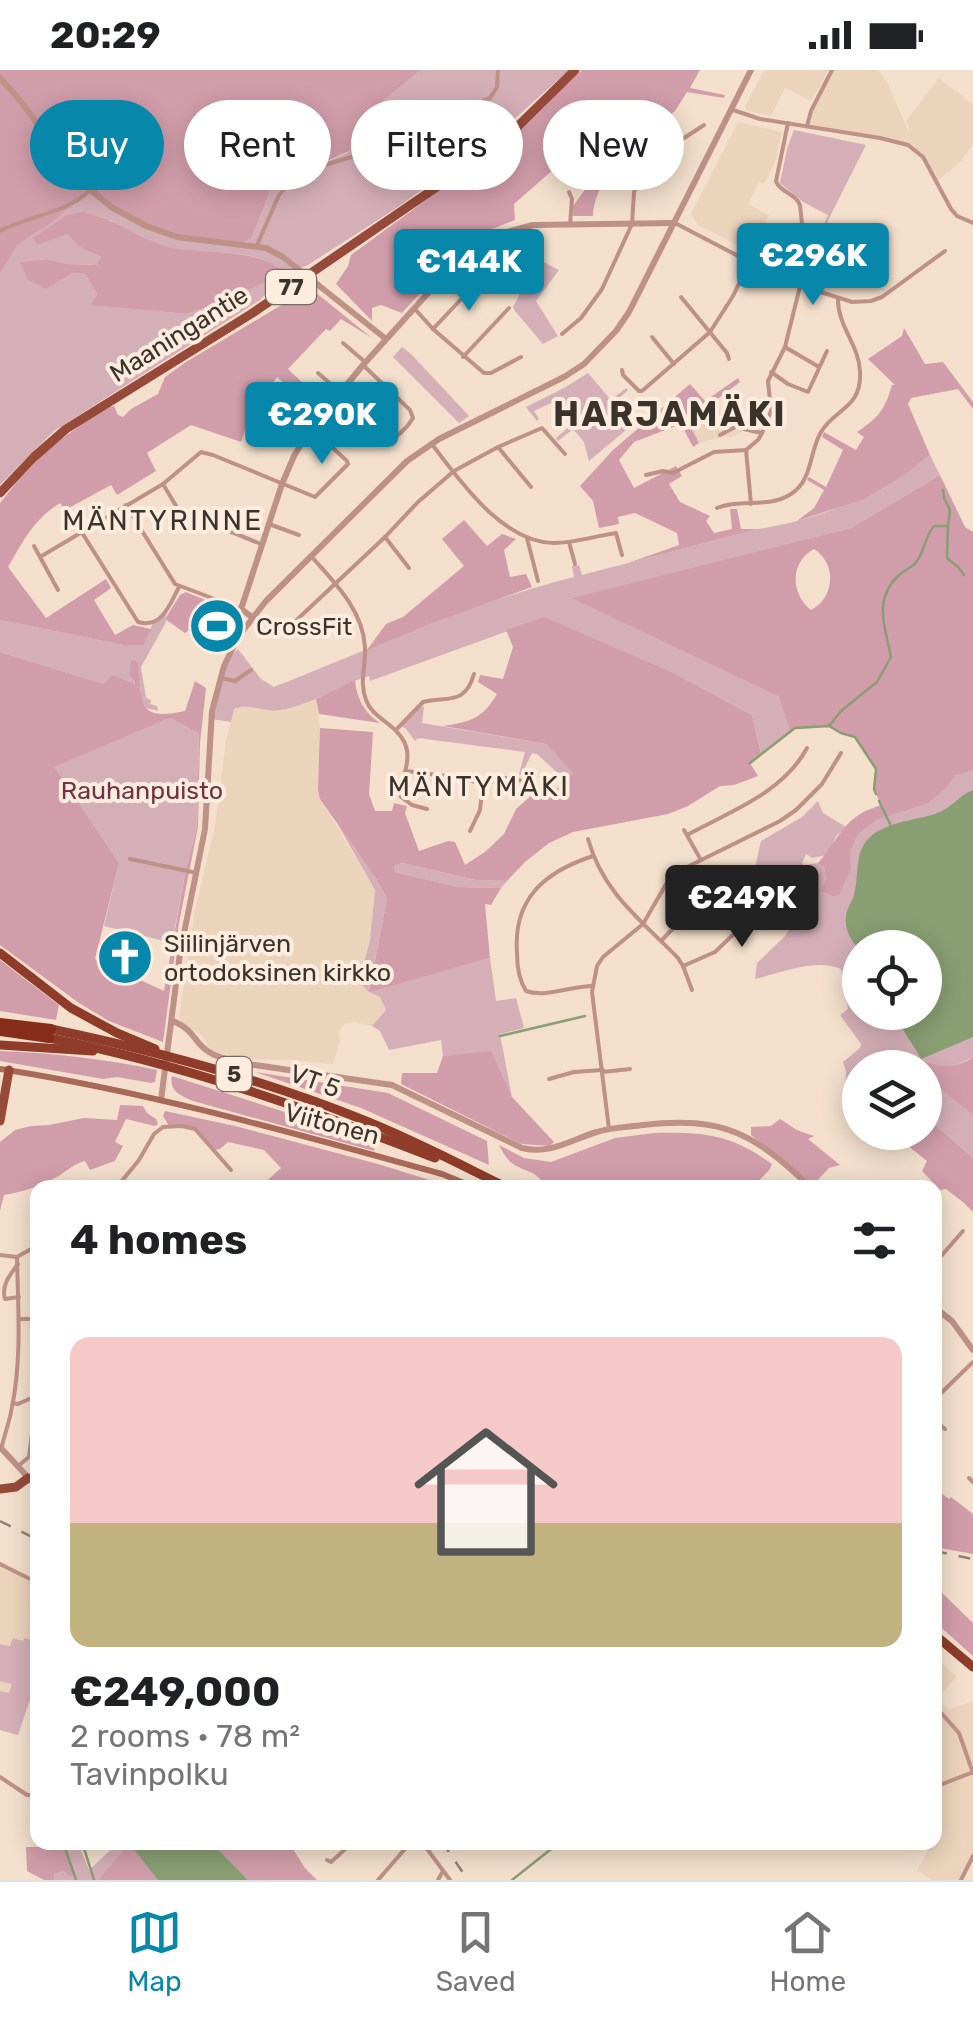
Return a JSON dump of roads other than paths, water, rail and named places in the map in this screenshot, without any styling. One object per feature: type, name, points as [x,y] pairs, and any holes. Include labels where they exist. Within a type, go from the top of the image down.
[{"type":"highway","points":[[0,954],[72,1008],[176,1059]]},
{"type":"highway","name":"VT 5","points":[[0,1022],[244,1088],[489,1179]]},
{"type":"highway","name":"VT 5","points":[[0,1031],[123,1044],[247,1078],[331,1107],[489,1179]]},
{"type":"highway","points":[[0,1045],[126,1054]]},
{"type":"highway","points":[[942,1641],[973,1667]]},
{"type":"main road","name":"Maaningantie","points":[[0,493],[66,429],[251,314],[466,167],[575,70]]},
{"type":"main road","name":"Viitonen","points":[[4,1069],[161,1100],[454,1180]]},
{"type":"main road","points":[[0,1121],[4,1069]]},
{"type":"main road","points":[[0,1489],[30,1484]]},
{"type":"street","points":[[256,246],[279,194],[302,173],[355,156],[391,132],[432,132],[469,106],[490,98],[497,87],[498,70]]},
{"type":"street","points":[[161,1100],[180,953],[207,810],[210,731],[220,678],[230,654],[252,616],[407,462],[432,444],[564,377],[600,350],[629,312],[752,70]]},
{"type":"street","points":[[807,126],[810,111],[832,70]]},
{"type":"street","points":[[0,78],[30,114]]},
{"type":"street","points":[[732,110],[760,119],[908,146],[922,156],[951,209],[973,223]]},
{"type":"street","points":[[646,475],[672,473],[714,452],[746,450],[762,432],[770,411],[767,388],[771,372],[785,347],[806,262],[800,205],[796,197],[776,182],[788,123]]},
{"type":"street","points":[[562,334],[594,303],[632,224],[634,192],[641,179],[675,144],[704,125]]},
{"type":"street","points":[[0,231],[75,203],[89,190],[110,207],[163,232],[191,240],[266,248],[283,257],[386,339]]},
{"type":"street","points":[[569,192],[570,225]]},
{"type":"street","points":[[241,608],[282,484],[311,428],[386,339],[478,242],[534,226],[675,224],[800,286],[852,302],[882,296],[945,251]]},
{"type":"street","points":[[622,370],[639,394],[710,332],[749,263]]},
{"type":"street","points":[[432,329],[482,277]]},
{"type":"street","points":[[680,296],[729,358]]},
{"type":"street","points":[[717,508],[768,503],[799,487],[821,431],[858,392],[860,363],[841,318],[838,298]]},
{"type":"street","points":[[414,308],[481,372],[504,368],[521,357]]},
{"type":"street","points":[[463,357],[510,308]]},
{"type":"street","points":[[652,337],[674,364]]},
{"type":"street","points":[[318,373],[382,441],[394,438],[410,422],[410,410],[342,343]]},
{"type":"street","points":[[785,347],[819,368]]},
{"type":"street","points":[[771,372],[808,392],[826,351]]},
{"type":"street","points":[[40,556],[163,484],[200,452],[315,496],[348,464],[311,428],[277,410],[268,424]]},
{"type":"street","points":[[720,435],[739,425],[744,430],[762,432]]},
{"type":"street","points":[[287,630],[454,471],[542,428],[565,454]]},
{"type":"street","points":[[432,444],[496,520],[528,538],[550,543],[616,533],[622,555]]},
{"type":"street","points":[[498,448],[531,487]]},
{"type":"street","points":[[746,450],[751,504]]},
{"type":"street","points":[[163,484],[179,511],[262,545]]},
{"type":"street","points":[[126,505],[175,584],[241,608],[252,616]]},
{"type":"street","points":[[68,512],[138,622],[159,620],[179,587]]},
{"type":"street","points":[[269,524],[298,535]]},
{"type":"street","points":[[385,537],[409,568]]},
{"type":"street","points":[[528,538],[538,581]]},
{"type":"street","points":[[569,542],[574,564]]},
{"type":"street","points":[[34,546],[58,590]]},
{"type":"street","points":[[311,556],[346,598],[362,630],[365,652],[361,682],[366,700],[373,712],[405,742],[408,752],[402,798],[427,808]]},
{"type":"street","points":[[220,678],[234,681],[250,670]]},
{"type":"street","points":[[396,730],[423,702],[461,696],[471,685],[474,674]]},
{"type":"street","points":[[701,860],[686,832],[772,788],[793,769],[807,748]]},
{"type":"street","points":[[609,1129],[592,986],[597,966],[643,924],[670,880],[796,810],[822,784],[840,752]]},
{"type":"street","points":[[406,771],[483,784],[506,778],[522,782]]},
{"type":"street","points":[[470,831],[480,810],[483,784]]},
{"type":"street","points":[[588,839],[610,888],[683,966],[692,990]]},
{"type":"street","points":[[592,986],[535,994],[526,991],[518,970],[516,937],[518,918],[535,890],[561,870],[593,856]]},
{"type":"street","points":[[130,859],[197,873]]},
{"type":"street","points":[[661,941],[700,895]]},
{"type":"street","points":[[683,966],[715,952],[739,929],[758,921],[773,900]]},
{"type":"street","points":[[173,1021],[189,1028],[205,1050],[230,1060],[392,1085],[527,1149],[548,1151],[609,1129],[678,1122],[743,1134],[802,1180]]},
{"type":"street","points":[[172,1031],[194,1034]]},
{"type":"street","points":[[549,1079],[574,1072],[630,1069]]},
{"type":"street","points":[[123,1180],[163,1127],[196,1129],[230,1170]]},
{"type":"street","points":[[942,1255],[963,1232]]},
{"type":"street","points":[[19,1297],[5,1299],[5,1283],[18,1261],[30,1251]]},
{"type":"street","points":[[2,1254],[18,1261]]},
{"type":"street","points":[[18,1261],[19,1319],[13,1403],[1,1448],[30,1478]]},
{"type":"street","points":[[942,1313],[952,1321],[972,1352]]},
{"type":"street","points":[[19,1319],[30,1319]]},
{"type":"street","points":[[942,1392],[973,1362]]},
{"type":"street","points":[[13,1403],[30,1399]]},
{"type":"street","points":[[0,1438],[7,1426]]},
{"type":"street","points":[[18,1466],[29,1456],[30,1448]]},
{"type":"street","points":[[0,1564],[30,1579]]},
{"type":"street","points":[[942,1714],[959,1733],[973,1772],[942,1784]]},
{"type":"street","points":[[0,1777],[30,1794]]},
{"type":"street","points":[[327,1860],[331,1862],[344,1850]]},
{"type":"street","points":[[378,1880],[403,1850]]},
{"type":"street","points":[[428,1850],[450,1880]]},
{"type":"street","points":[[960,1880],[973,1856]]},
{"type":"street","points":[[438,1880],[443,1871]]},
{"type":"waterway","points":[[829,726],[877,682],[891,657],[883,604],[890,585],[917,561],[934,526],[948,526],[950,510],[943,490]]},
{"type":"waterway","points":[[948,526],[947,558],[964,575]]},
{"type":"waterway","points":[[750,763],[795,728],[829,726],[855,737],[876,769],[876,794]]},
{"type":"waterway","points":[[879,801],[891,826]]},
{"type":"waterway","points":[[500,1036],[585,1016]]},
{"type":"waterway","points":[[66,1850],[76,1880]]},
{"type":"waterway","points":[[85,1850],[94,1880]]},
{"type":"waterway","points":[[512,1880],[550,1850]]},
{"type":"railway","points":[[0,1521],[30,1536]]},
{"type":"railway","points":[[942,1552],[973,1559]]},
{"type":"railway","points":[[447,1850],[468,1880]]},
{"type":"place","name":"CrossFit","points":[[217,626]]},
{"type":"place","name":"Siilinjärven ortodoksinen kirkko","points":[[125,957]]},
{"type":"district","name":"HARJAMÄKI","points":[[670,414]]},
{"type":"district","name":"MÄNTYRINNE","points":[[163,520]]},
{"type":"district","name":"MÄNTYMÄKI","points":[[479,786]]},
{"type":"park label","name":"Rauhanpuisto","points":[[142,790]]}]
